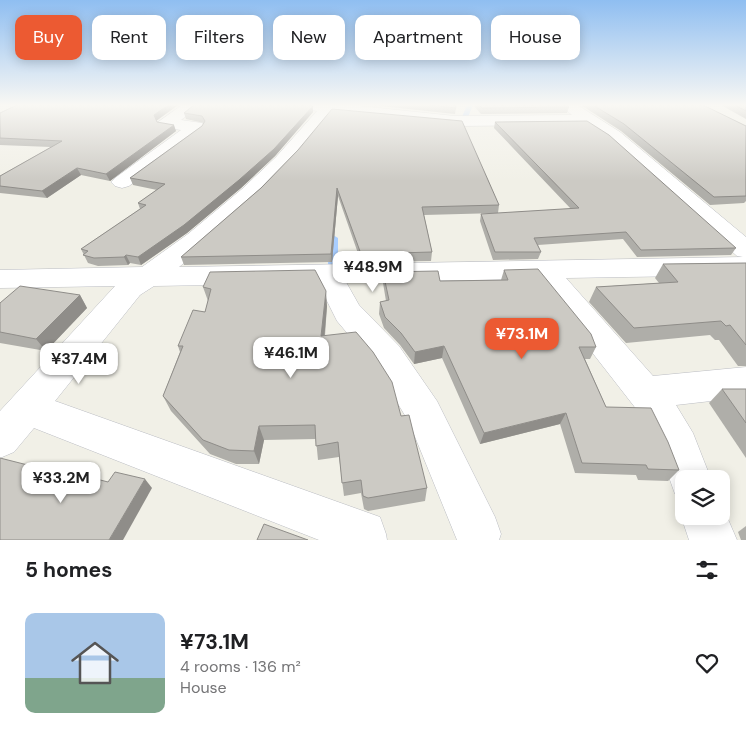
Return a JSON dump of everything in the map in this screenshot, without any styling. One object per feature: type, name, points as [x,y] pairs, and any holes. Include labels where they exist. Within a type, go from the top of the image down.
[{"type":"street","points":[[122,182],[192,130]]},
{"type":"street","points":[[0,439],[130,288],[149,277],[247,198],[312,130]]},
{"type":"street","points":[[604,130],[614,136],[746,250]]},
{"type":"street","points":[[0,279],[746,266]]},
{"type":"street","points":[[542,269],[657,407],[679,447],[687,470]]},
{"type":"street","points":[[331,273],[332,284],[348,313],[387,356],[424,413],[478,534]]},
{"type":"street","points":[[645,392],[746,382]]},
{"type":"street","points":[[27,408],[368,538]]},
{"type":"street","points":[[707,525],[713,540]]},
{"type":"building","points":[[0,130],[167,130],[106,174],[77,168],[42,191],[0,186],[0,176],[62,141],[0,138]]},
{"type":"building","points":[[196,130],[291,130],[274,149],[239,180],[184,225],[138,257],[126,255],[124,257],[94,258],[83,255],[88,251],[81,249],[146,205],[138,203],[165,184],[130,178]]},
{"type":"building","points":[[314,130],[466,130],[499,205],[422,207],[432,252],[361,254],[337,188],[331,254],[181,257],[261,188]]},
{"type":"building","points":[[503,130],[601,130],[736,248],[641,250],[626,232],[534,238],[541,252],[495,252],[481,214],[579,208]]},
{"type":"building","points":[[632,130],[746,130],[746,196],[714,197]]},
{"type":"building","points":[[746,263],[746,345],[730,325],[726,326],[721,321],[634,328],[596,287],[678,282],[663,264]]},
{"type":"building","points":[[538,269],[591,334],[596,347],[579,347],[606,407],[651,408],[679,470],[648,469],[646,465],[582,463],[566,413],[484,433],[444,346],[415,352],[401,333],[385,317],[380,302],[389,300],[383,272],[438,271],[440,281],[508,280],[504,270]]},
{"type":"building","points":[[315,270],[326,291],[321,336],[356,332],[373,352],[392,382],[401,416],[409,415],[427,488],[368,498],[363,496],[361,480],[342,483],[338,442],[316,446],[315,425],[259,426],[254,451],[229,450],[203,440],[163,396],[183,346],[178,346],[193,310],[205,312],[211,289],[203,287],[210,272]]},
{"type":"building","points":[[20,286],[80,295],[36,339],[0,332],[0,303]]},
{"type":"building","points":[[722,389],[746,389],[746,423]]},
{"type":"building","points":[[0,458],[83,479],[85,476],[108,482],[115,472],[145,479],[109,540],[0,540]]},
{"type":"building","points":[[264,524],[308,540],[257,540]]},
{"type":"waterway","points":[[333,238],[333,266]]}]
